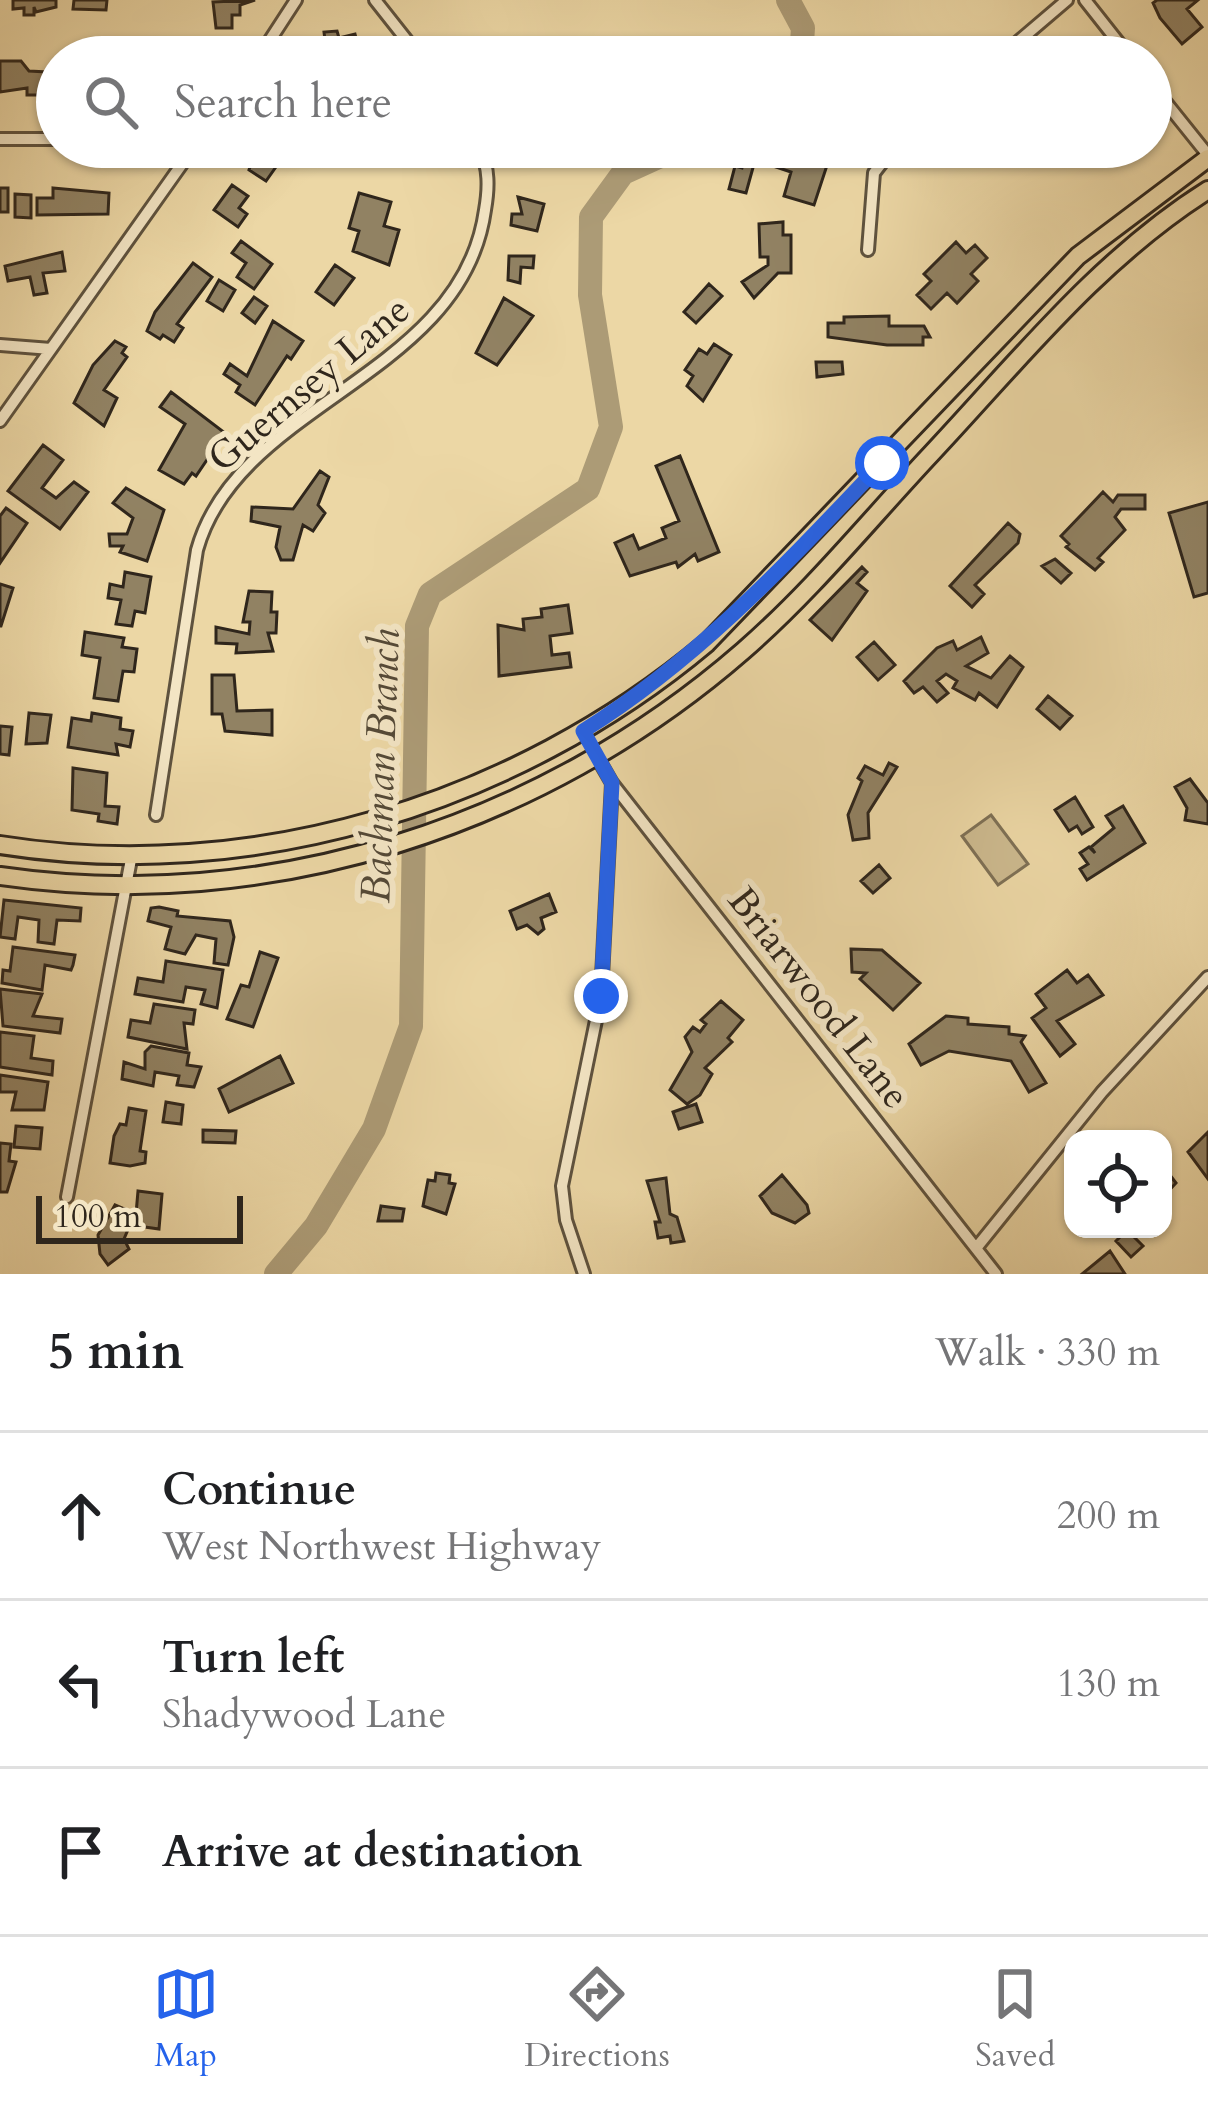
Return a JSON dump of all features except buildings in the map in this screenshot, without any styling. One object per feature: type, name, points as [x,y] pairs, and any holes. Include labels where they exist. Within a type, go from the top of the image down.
[{"type":"main road","points":[[0,845],[132,854],[231,849],[341,829],[476,785],[583,731],[654,686],[707,643],[1078,256],[1208,157]]},
{"type":"main road","points":[[0,876],[126,886],[233,880],[316,866],[440,830],[508,803],[597,757],[665,712],[744,650],[1106,267],[1208,190]]},
{"type":"main road","points":[[882,463],[903,484]]},
{"type":"main road","points":[[583,731],[597,757]]},
{"type":"street","points":[[273,36],[296,0]]},
{"type":"street","points":[[375,0],[403,36]]},
{"type":"street","points":[[1025,36],[1067,0]]},
{"type":"street","points":[[1084,0],[1113,36]]},
{"type":"street","points":[[1172,111],[1208,157]]},
{"type":"street","points":[[0,139],[36,139]]},
{"type":"street","points":[[0,421],[176,168]]},
{"type":"street","name":"Guernsey Lane","points":[[157,815],[197,550],[213,509],[263,453],[389,356],[445,303],[484,222],[489,187],[485,168]]},
{"type":"street","points":[[868,250],[878,168]]},
{"type":"street","points":[[0,345],[51,349]]},
{"type":"street","name":"Briarwood Lane","points":[[597,757],[612,783],[996,1274]]},
{"type":"street","points":[[584,1274],[566,1220],[562,1186],[601,996],[612,783]]},
{"type":"street","points":[[67,1197],[132,854]]},
{"type":"street","points":[[977,1247],[1102,1092],[1208,977]]},
{"type":"shaded area","points":[[991,815],[1028,864],[998,885],[962,836]]},
{"type":"waterway","name":"Bachman Branch","points":[[788,0],[802,36]]},
{"type":"waterway","name":"Bachman Branch","points":[[276,1274],[316,1226],[374,1129],[411,1026],[417,626],[430,594],[588,489],[611,427],[590,295],[591,217],[623,173],[634,168]]},
{"type":"route","points":[[601,996],[612,783],[583,731],[668,676],[707,643],[882,463]]}]
